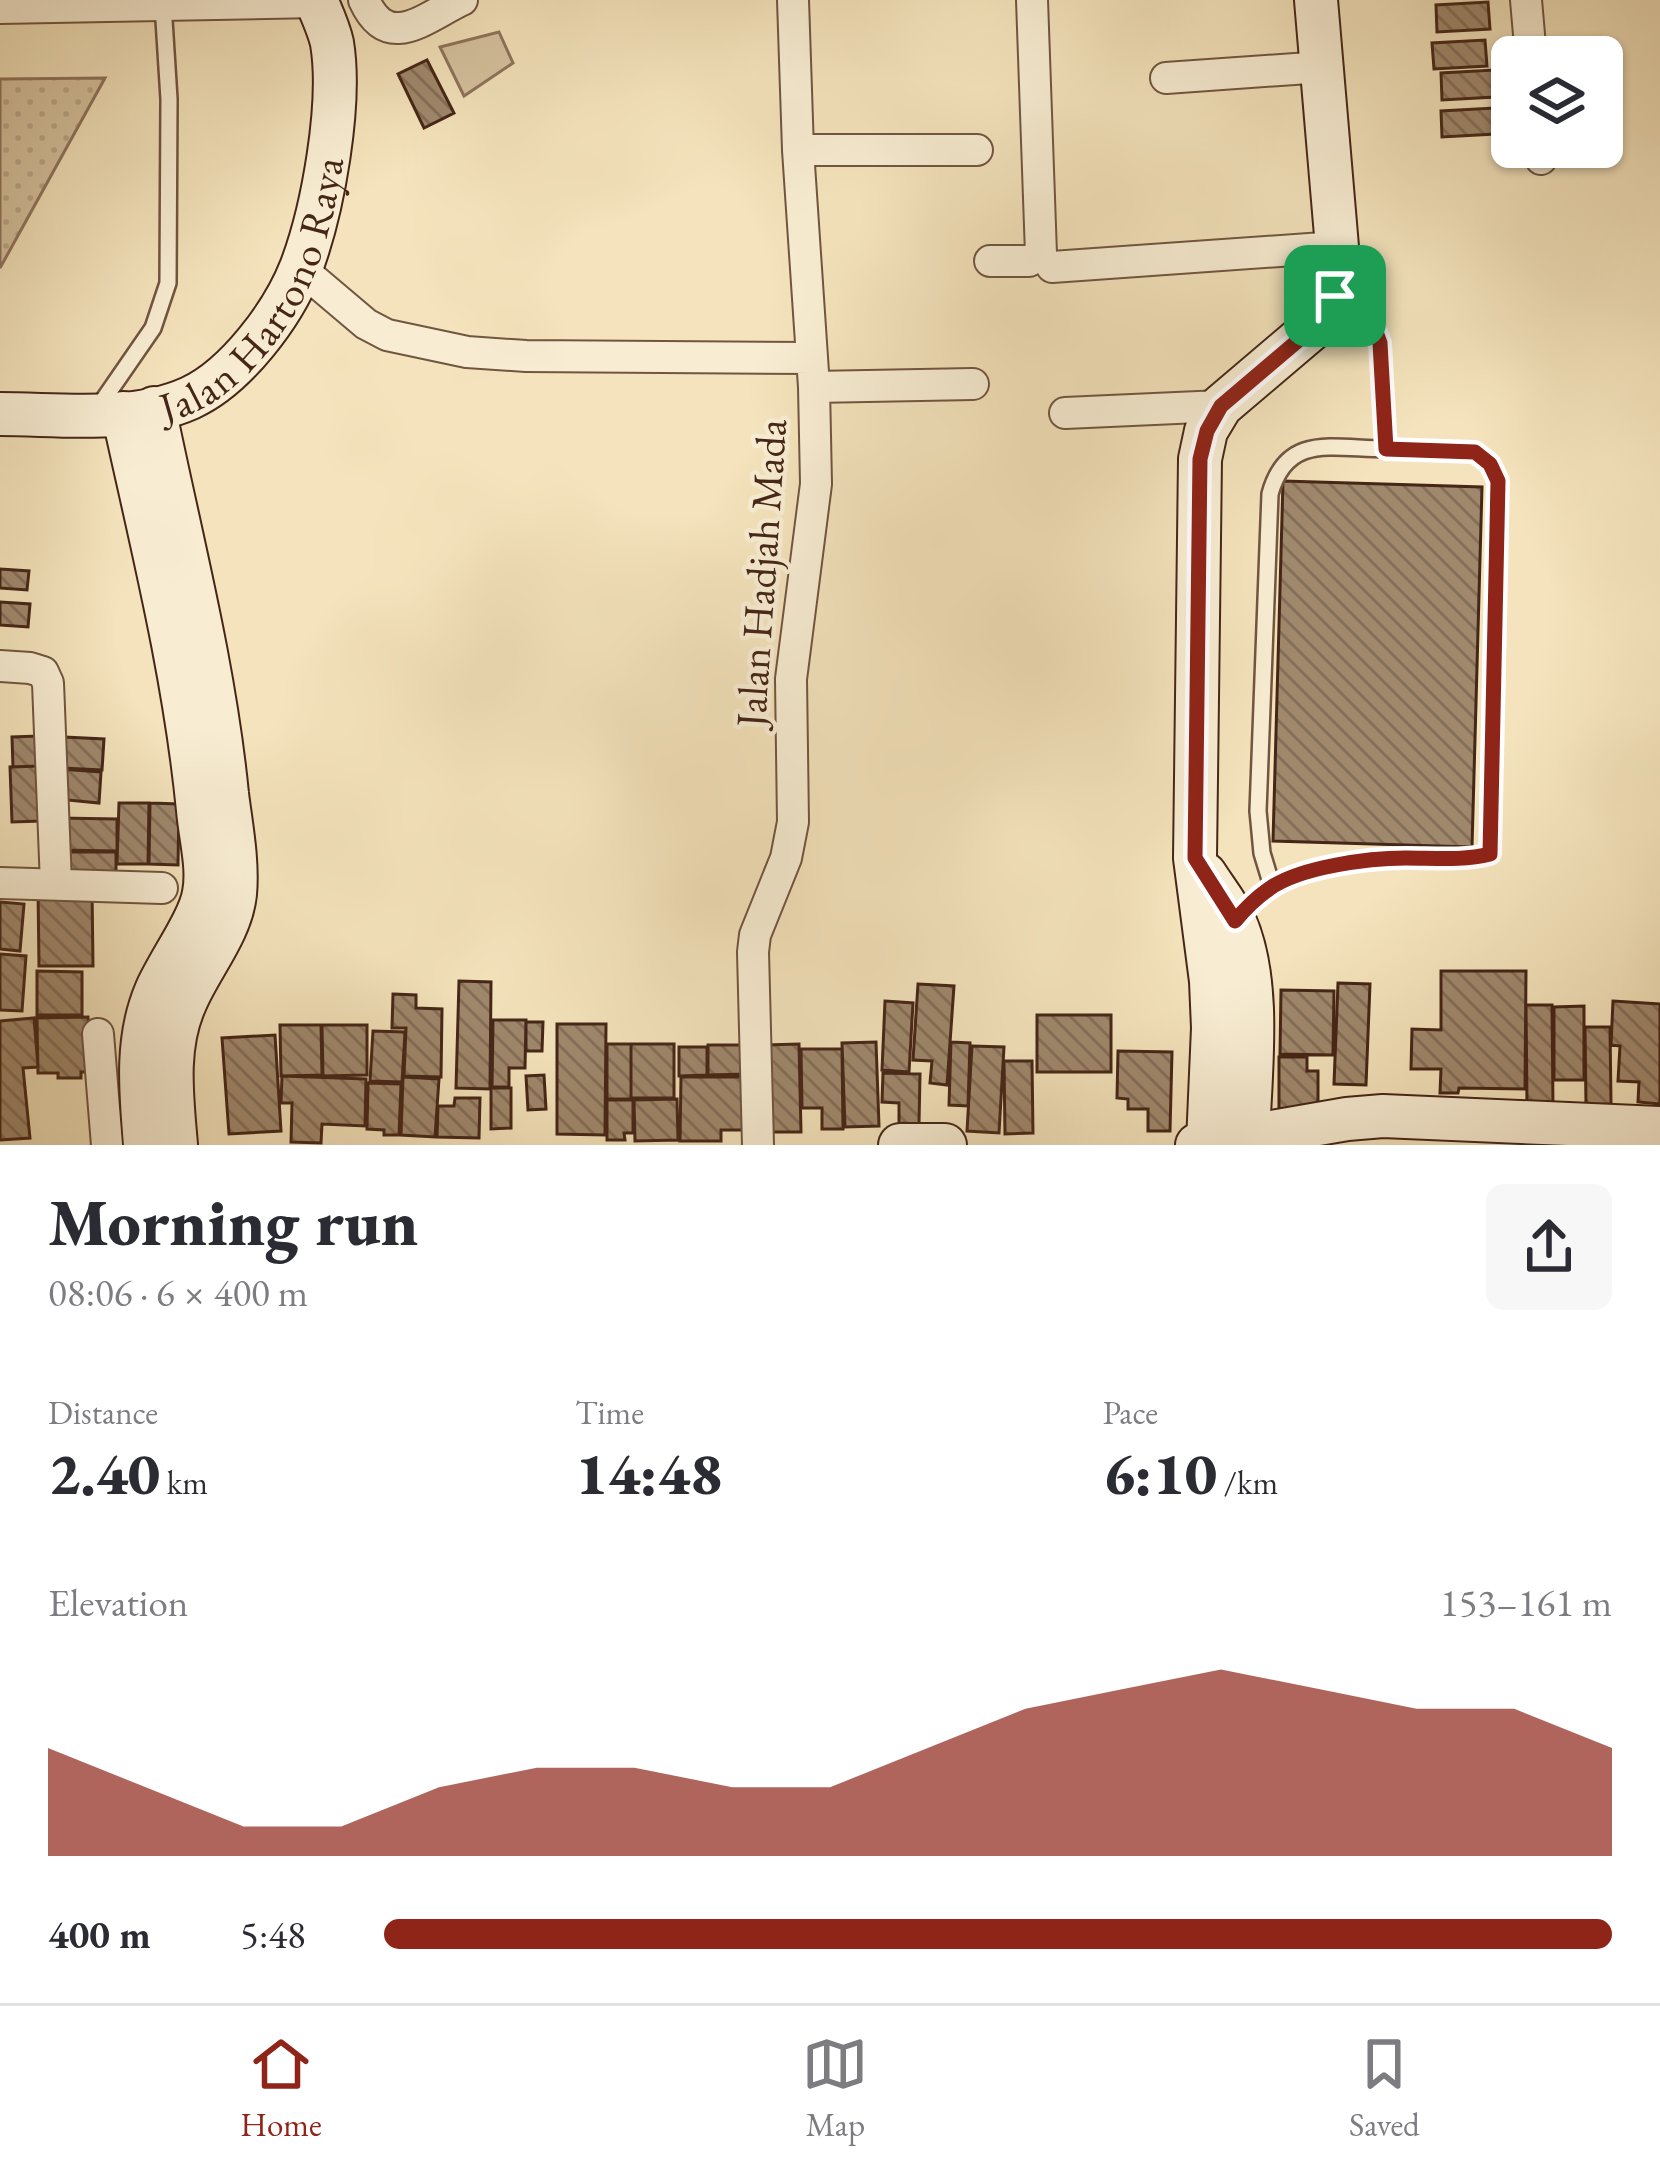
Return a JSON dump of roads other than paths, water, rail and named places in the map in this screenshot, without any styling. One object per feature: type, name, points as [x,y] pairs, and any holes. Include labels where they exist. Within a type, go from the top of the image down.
[{"type":"street","points":[[364,0],[379,23],[392,29],[462,0]]},
{"type":"street","name":"Jalan Hadjah Mada","points":[[758,1145],[753,952],[755,935],[786,858],[793,822],[791,679],[816,484],[793,0]]},
{"type":"street","points":[[990,261],[1029,262],[1041,254],[1033,0]]},
{"type":"street","points":[[1232,1027],[1208,947],[1195,858],[1200,459],[1207,431],[1221,406],[1321,321],[1335,296],[1337,247],[1316,0]]},
{"type":"street","points":[[1526,0],[1529,36]]},
{"type":"street","points":[[0,8],[317,1]]},
{"type":"street","name":"Jalan Hartono Raya","points":[[0,413],[124,412],[190,398],[250,350],[301,269],[327,163],[334,92],[332,41],[317,1]]},
{"type":"street","points":[[1166,78],[1323,67]]},
{"type":"street","points":[[798,150],[977,150]]},
{"type":"street","points":[[1052,267],[1337,247]]},
{"type":"street","points":[[301,269],[366,324],[387,335],[467,352],[973,384]]},
{"type":"street","points":[[1065,413],[1221,406]]},
{"type":"street","points":[[124,412],[193,756],[204,869],[204,893],[196,917],[145,1020],[140,1080],[145,1145]]},
{"type":"street","points":[[124,412],[205,644],[236,868],[235,898],[224,930],[176,1027],[171,1080],[176,1145]]},
{"type":"street","points":[[0,666],[43,672],[48,683],[56,884]]},
{"type":"street","points":[[1195,858],[1235,921],[1249,973],[1232,1027],[1225,1143],[1383,1116],[1535,1134],[1660,1128]]},
{"type":"street","points":[[0,883],[162,888]]},
{"type":"street","points":[[98,1034],[107,1145]]},
{"type":"street","points":[[900,1145],[945,1145]]},
{"type":"lane","points":[[124,412],[168,283],[170,98],[163,4]]},
{"type":"lane","points":[[1335,296],[1376,332],[1380,343],[1386,449]]},
{"type":"lane","points":[[1235,921],[1272,886],[1297,875],[1398,858],[1472,859],[1490,854],[1498,481],[1490,464],[1475,452],[1303,448],[1275,474],[1270,494],[1258,811],[1262,853],[1272,886]]}]
